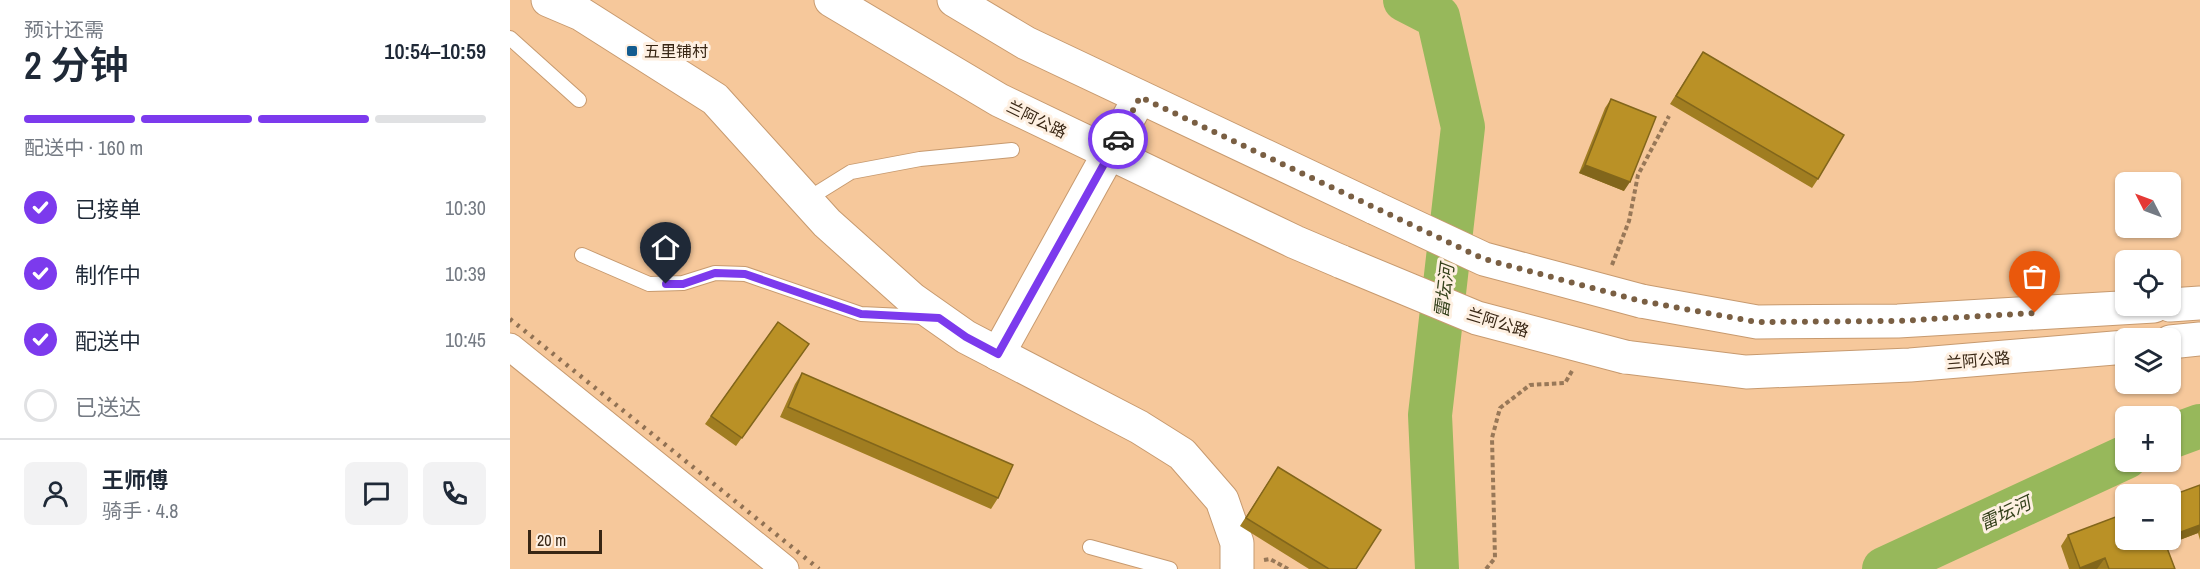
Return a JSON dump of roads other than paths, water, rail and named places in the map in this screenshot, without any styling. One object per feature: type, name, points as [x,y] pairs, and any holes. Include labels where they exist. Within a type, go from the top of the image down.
[{"type":"main road","points":[[548,0],[585,7],[716,99],[827,223],[912,299],[966,337],[1138,427],[1182,454],[1222,500],[1237,543],[1237,569]]},
{"type":"main road","name":"兰阿公路","points":[[831,0],[999,100],[1294,243],[1477,318],[1625,357],[1746,372],[1910,365],[2115,348]]},
{"type":"main road","points":[[954,0],[1026,43],[1484,259],[1641,301],[1757,322],[1898,321],[2115,308]]},
{"type":"main road","points":[[998,354],[1140,97]]},
{"type":"main road","points":[[2181,304],[2200,303]]},
{"type":"main road","points":[[2181,341],[2200,339]]},
{"type":"street","points":[[510,347],[785,569]]},
{"type":"lane","points":[[510,38],[579,100]]},
{"type":"lane","points":[[807,200],[851,172],[920,159],[1012,150]]},
{"type":"lane","points":[[582,255],[649,284],[683,284],[715,273],[745,274],[861,314],[939,318]]},
{"type":"lane","points":[[1090,547],[1170,569]]},
{"type":"waterway","name":"雷坛河","points":[[1405,0],[1438,17],[1463,127],[1430,415],[1437,569]]},
{"type":"waterway","name":"雷坛河","points":[[2181,433],[2200,426]]},
{"type":"waterway","name":"雷坛河","points":[[1884,569],[2115,462]]},
{"type":"railway","points":[[510,319],[819,569]]},
{"type":"place","name":"五里铺村","points":[[632,51]]}]
